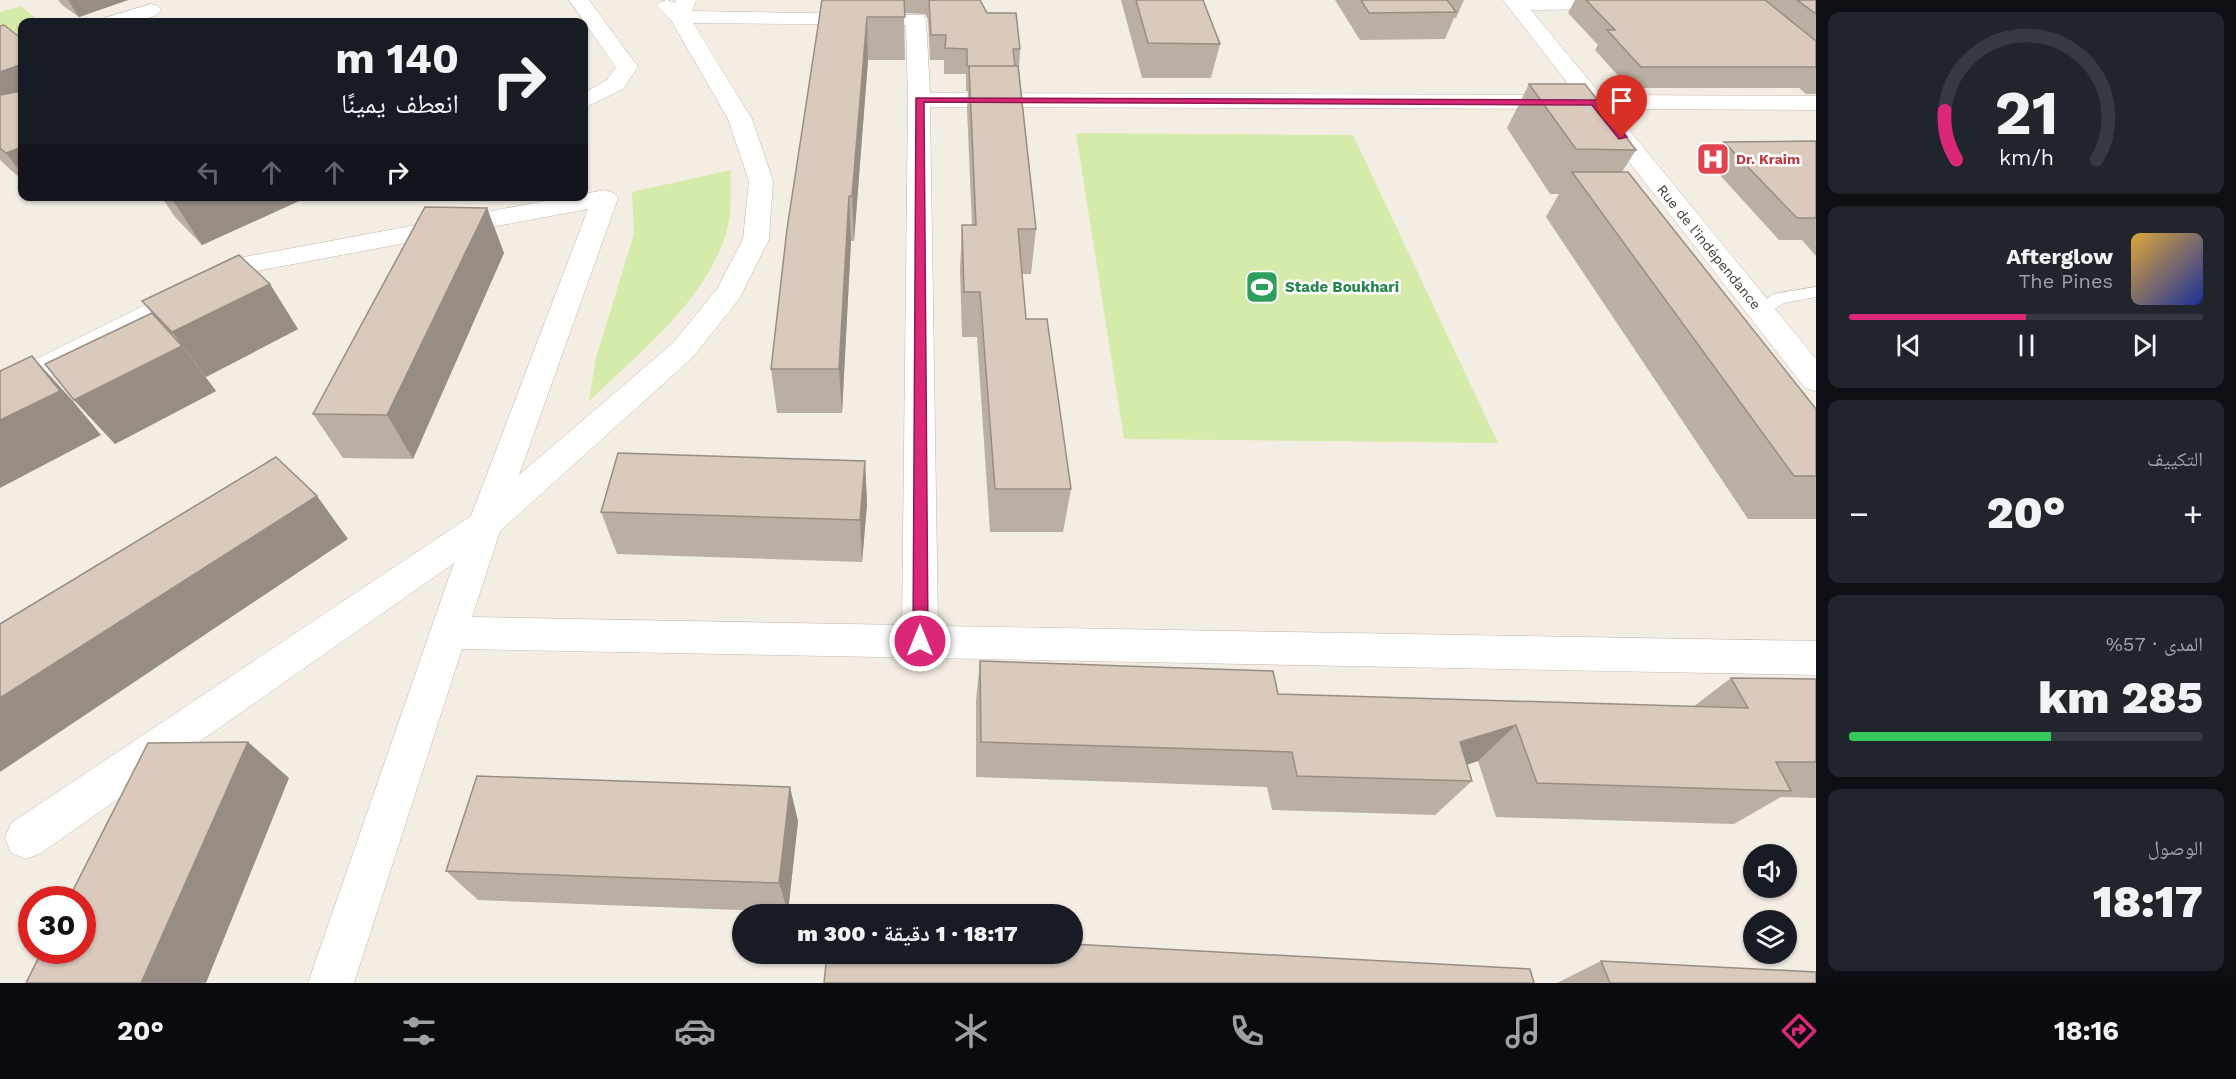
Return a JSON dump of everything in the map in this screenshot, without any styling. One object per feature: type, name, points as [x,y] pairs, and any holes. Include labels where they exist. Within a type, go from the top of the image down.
[{"type":"street","points":[[579,0],[627,67],[623,78],[615,86],[588,99]]},
{"type":"street","points":[[1515,2],[1631,3]]},
{"type":"street","name":"Rue de l'indépendance","points":[[1515,2],[1816,380]]},
{"type":"street","points":[[675,6],[916,19],[919,100],[920,641]]},
{"type":"street","points":[[26,838],[485,524],[683,350],[729,293],[756,239],[761,181],[740,119],[675,6]]},
{"type":"street","points":[[125,18],[150,11]]},
{"type":"street","points":[[919,100],[1816,103]]},
{"type":"street","points":[[0,390],[249,264],[605,198],[485,524],[331,983]]},
{"type":"street","points":[[450,633],[1816,658]]},
{"type":"lane","points":[[1761,311],[1779,298],[1816,292]]},
{"type":"green space","points":[[21,6],[35,18],[18,18],[18,43],[0,49],[0,12]]},
{"type":"green space","name":"Stade Boukhari","points":[[1076,133],[1353,135],[1498,443],[1124,439]]},
{"type":"green space","points":[[731,170],[729,221],[721,247],[708,273],[673,320],[589,401],[596,358],[634,234],[632,192]]},
{"type":"building","points":[[822,0],[904,0],[905,17],[867,17],[852,196],[849,196],[839,369],[771,369],[787,229]]},
{"type":"building","points":[[929,0],[980,0],[987,13],[1016,13],[1020,49],[1013,49],[1015,66],[967,66],[967,49],[945,48],[946,35],[931,35]]},
{"type":"building","points":[[1136,0],[1203,0],[1220,44],[1148,43]]},
{"type":"building","points":[[1361,0],[1447,0],[1456,12],[1369,13]]},
{"type":"building","points":[[1586,0],[1765,0],[1816,41],[1816,68],[1641,67],[1607,30],[1615,30]]},
{"type":"building","points":[[1797,0],[1816,0],[1816,14]]},
{"type":"building","points":[[4,25],[18,36],[18,65],[0,72],[0,26]]},
{"type":"building","points":[[969,66],[1018,66],[1036,229],[1018,229],[1026,319],[1047,319],[1071,489],[995,489],[980,292],[964,292],[962,225],[976,225]]},
{"type":"building","points":[[1529,84],[1585,84],[1636,150],[1576,149]]},
{"type":"building","points":[[18,92],[18,148],[6,153],[0,148],[0,95]]},
{"type":"building","points":[[1816,141],[1816,218],[1797,218],[1724,142]]},
{"type":"building","points":[[1572,172],[1628,172],[1816,409],[1816,476],[1794,476]]},
{"type":"building","points":[[425,207],[487,208],[387,415],[313,414]]},
{"type":"building","points":[[239,255],[270,284],[172,332],[142,301]]},
{"type":"building","points":[[152,313],[182,346],[74,400],[45,364]]},
{"type":"building","points":[[32,356],[60,391],[0,420],[0,371]]},
{"type":"building","points":[[618,453],[865,461],[860,520],[601,512]]},
{"type":"building","points":[[276,457],[317,496],[0,698],[0,624]]},
{"type":"building","points":[[980,661],[1273,671],[1278,694],[1748,708],[1731,678],[1816,679],[1816,762],[1776,762],[1791,791],[1537,783],[1516,725],[1460,742],[1472,781],[1297,776],[1292,752],[981,742]]},
{"type":"building","points":[[248,742],[141,983],[26,983],[36,964],[96,964],[96,886],[75,886],[148,743]]},
{"type":"building","points":[[477,776],[790,787],[779,883],[446,871]]},
{"type":"building","points":[[1083,945],[1530,969],[1534,983],[824,983],[826,964],[1083,964]]},
{"type":"building","points":[[1601,961],[1816,972],[1816,983],[1610,983]]},
{"type":"place","name":"Dr. Kraim","points":[[1713,159]]},
{"type":"place","name":"Stade Boukhari","points":[[1262,287]]},
{"type":"route","points":[[920,641],[919,100],[1595,102],[1622,137]]}]
